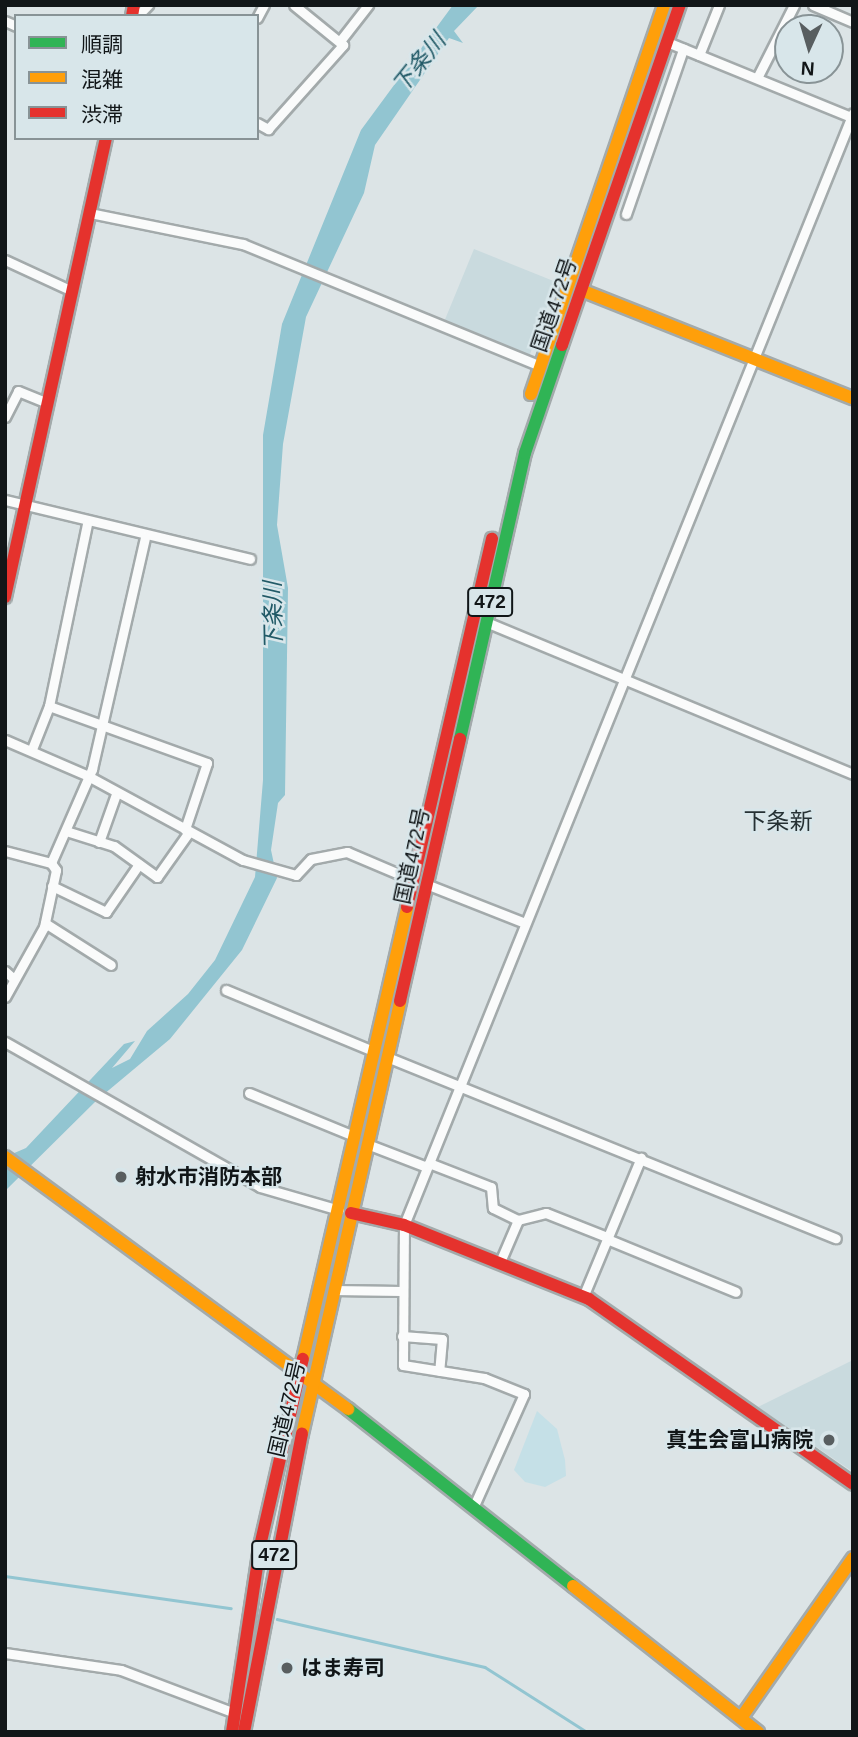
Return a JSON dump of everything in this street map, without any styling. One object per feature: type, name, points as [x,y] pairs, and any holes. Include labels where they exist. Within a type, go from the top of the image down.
[{"type":"main road","name":"国道472号","points":[[244,1732],[274,1555],[387,1057],[472,617],[540,366],[664,5]]},
{"type":"main road","name":"国道472号","points":[[232,1732],[260,1546],[299,1370],[373,1051],[420,882],[486,622],[525,453],[680,5]]},
{"type":"main road","points":[[5,597],[106,140]]},
{"type":"main road","points":[[581,290],[853,398]]},
{"type":"main road","points":[[5,1157],[299,1370],[758,1732]]},
{"type":"main road","points":[[351,1213],[404,1225],[583,1297],[853,1484]]},
{"type":"main road","points":[[741,1718],[853,1558]]},
{"type":"street","points":[[294,5],[340,41]]},
{"type":"street","points":[[259,124],[268,129],[340,52],[340,41],[368,5]]},
{"type":"street","points":[[699,55],[719,5]]},
{"type":"street","points":[[757,78],[794,5]]},
{"type":"street","points":[[813,5],[853,22]]},
{"type":"street","points":[[473,1507],[524,1394],[439,1371],[403,1365],[401,1291],[404,1225],[852,115],[667,43]]},
{"type":"street","points":[[626,214],[683,49]]},
{"type":"street","points":[[90,213],[243,244],[286,264],[540,366]]},
{"type":"street","points":[[5,260],[72,291]]},
{"type":"street","points":[[5,417],[18,391],[48,403]]},
{"type":"street","points":[[5,500],[24,508],[87,524],[250,559]]},
{"type":"street","points":[[32,749],[49,706],[87,524]]},
{"type":"street","points":[[5,997],[45,923],[52,886],[51,863],[88,776],[104,723],[145,537]]},
{"type":"street","points":[[486,622],[625,682],[853,774]]},
{"type":"street","points":[[49,706],[104,723],[207,763],[187,831],[158,877],[99,842],[66,831]]},
{"type":"street","points":[[5,740],[32,749],[88,776],[116,794],[243,860],[292,874],[311,859],[347,852],[525,922]]},
{"type":"street","points":[[99,842],[116,794]]},
{"type":"street","points":[[5,851],[51,863]]},
{"type":"street","points":[[52,886],[106,912],[139,864]]},
{"type":"street","points":[[45,923],[111,965]]},
{"type":"street","points":[[5,971],[14,979]]},
{"type":"street","points":[[226,990],[373,1051]]},
{"type":"street","points":[[5,1042],[260,1187],[351,1213]]},
{"type":"street","points":[[387,1057],[461,1084],[836,1238]]},
{"type":"street","points":[[249,1093],[354,1136]]},
{"type":"street","points":[[367,1144],[491,1187],[493,1209],[517,1220],[546,1213],[736,1292]]},
{"type":"street","points":[[583,1297],[641,1158]]},
{"type":"street","points":[[500,1262],[517,1220]]},
{"type":"street","points":[[334,1290],[401,1291]]},
{"type":"street","points":[[402,1336],[442,1339],[439,1371]]},
{"type":"street","points":[[5,1653],[121,1670],[235,1713]]},
{"type":"shaded area","points":[[474,249],[556,282],[529,357],[444,322]]},
{"type":"shaded area","name":"真生会富山病院","points":[[853,1360],[853,1472],[758,1407]]},
{"type":"shaded area","points":[[537,1411],[557,1429],[565,1460],[566,1476],[545,1487],[525,1482],[514,1470]]},
{"type":"water","name":"下条川","points":[[453,5],[479,5],[454,31],[463,43],[449,38],[375,145],[364,193],[306,317],[283,444],[277,525],[288,588],[285,795],[278,803],[271,850],[277,878],[242,950],[170,1039],[97,1100],[5,1191],[5,1157],[26,1148],[124,1044],[135,1041],[112,1068],[130,1059],[147,1031],[188,994],[215,960],[255,877],[263,780],[263,435],[282,324],[361,130]]},
{"type":"waterway","points":[[5,1576],[231,1608]]},
{"type":"waterway","points":[[277,1619],[485,1667],[587,1732]]},
{"type":"traffic: fast","points":[[460,739],[525,453],[562,345]]},
{"type":"traffic: fast","points":[[348,1409],[573,1586]]},
{"type":"traffic: slow","points":[[531,394],[664,5]]},
{"type":"traffic: slow","points":[[581,290],[853,398]]},
{"type":"traffic: slow","points":[[303,1359],[407,907]]},
{"type":"traffic: slow","points":[[302,1434],[400,1001]]},
{"type":"traffic: slow","points":[[5,1157],[348,1409]]},
{"type":"traffic: slow","points":[[741,1718],[853,1558]]},
{"type":"traffic: slow","points":[[573,1586],[758,1732]]},
{"type":"traffic: jam","points":[[132,14],[134,5]]},
{"type":"traffic: jam","points":[[562,345],[680,5]]},
{"type":"traffic: jam","points":[[5,597],[106,140]]},
{"type":"traffic: jam","points":[[407,907],[492,539]]},
{"type":"traffic: jam","points":[[400,1001],[460,739]]},
{"type":"traffic: jam","points":[[351,1213],[404,1225],[589,1299],[853,1484]]},
{"type":"traffic: jam","points":[[232,1732],[260,1546],[303,1359]]},
{"type":"traffic: jam","points":[[244,1732],[302,1434]]},
{"type":"place","name":"射水市消防本部","points":[[121,1177]]},
{"type":"place","name":"真生会富山病院","points":[[829,1440]]},
{"type":"place","name":"はま寿司","points":[[287,1668]]},
{"type":"district","name":"下条新","points":[[778,821]]}]
